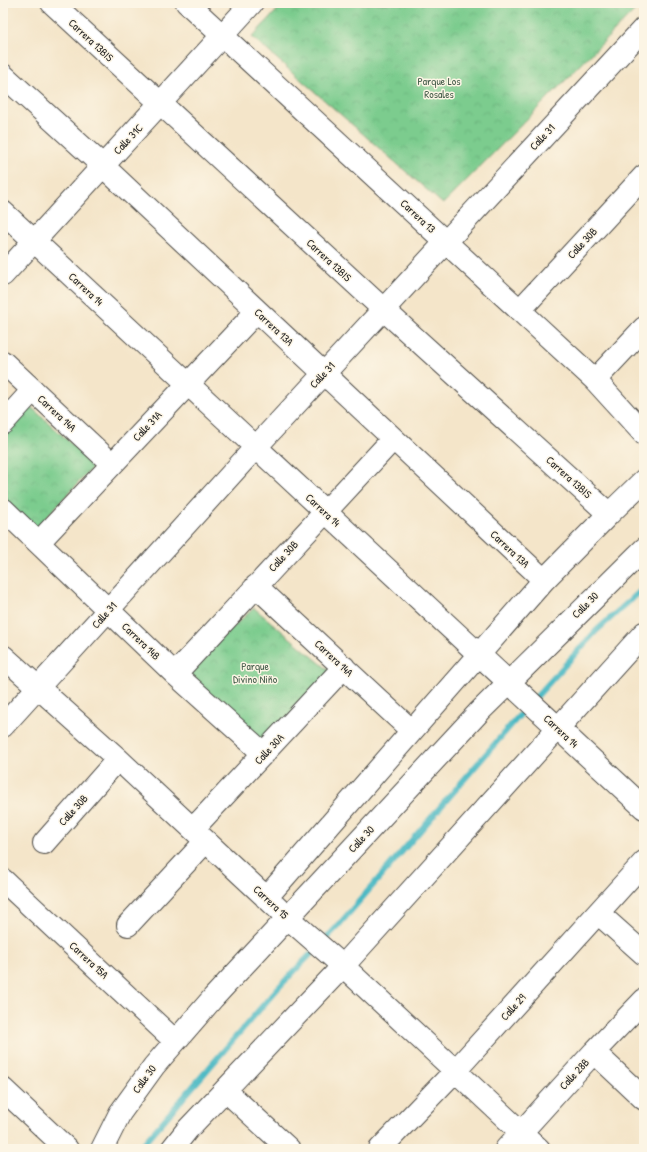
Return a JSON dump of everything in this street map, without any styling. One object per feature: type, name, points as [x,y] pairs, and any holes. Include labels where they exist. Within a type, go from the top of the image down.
[{"type":"street","name":"Carrera 13BIS","points":[[52,3],[383,309],[609,514]]},
{"type":"street","name":"Carrera 13","points":[[187,3],[595,380],[644,434]]},
{"type":"street","name":"Calle 31C","points":[[3,275],[252,3]]},
{"type":"street","name":"Calle 31","points":[[3,726],[445,241],[644,28]]},
{"type":"street","name":"Carrera 13A","points":[[3,75],[103,166],[393,440],[544,580]]},
{"type":"street","name":"Calle 30B","points":[[520,310],[644,176]]},
{"type":"street","name":"Carrera 14","points":[[3,212],[644,808]]},
{"type":"street","name":"Calle 31A","points":[[39,542],[187,383],[257,311]]},
{"type":"street","points":[[595,380],[644,328]]},
{"type":"street","name":"Carrera 14A","points":[[3,362],[112,464]]},
{"type":"street","points":[[3,423],[33,390]]},
{"type":"street","name":"Calle 30B","points":[[175,674],[393,440]]},
{"type":"street","points":[[266,898],[477,654],[544,580],[644,480]]},
{"type":"street","name":"Carrera 14B","points":[[3,509],[175,674],[264,754]]},
{"type":"street","name":"Calle 30","points":[[102,1149],[120,1113],[154,1066],[213,998],[288,918],[514,688],[644,549]]},
{"type":"street","name":"Carrera 14A","points":[[256,586],[412,731]]},
{"type":"street","points":[[172,1149],[337,961],[552,723],[644,633]]},
{"type":"street","name":"Carrera 15","points":[[3,656],[118,759],[538,1149]]},
{"type":"street","name":"Calle 30A","points":[[128,925],[264,754],[344,667]]},
{"type":"street","name":"Calle 30B","points":[[44,843],[118,759]]},
{"type":"street","name":"Calle 29","points":[[380,1149],[455,1071],[644,862]]},
{"type":"street","name":"Carrera 15A","points":[[3,880],[175,1041]]},
{"type":"street","points":[[598,912],[644,954]]},
{"type":"street","name":"Calle 28B","points":[[506,1149],[594,1052],[644,1000]]},
{"type":"street","points":[[594,1052],[644,1099]]},
{"type":"street","points":[[3,1088],[67,1149]]},
{"type":"street","points":[[225,1090],[289,1149]]},
{"type":"green space","name":"Parque Los Rosales","points":[[284,3],[642,3],[443,204],[252,37]]},
{"type":"green space","points":[[30,406],[95,465],[36,528],[3,499],[3,436]]},
{"type":"green space","name":"Parque Divino Niño","points":[[254,608],[331,672],[263,745],[183,672]]},
{"type":"waterway","points":[[139,1149],[278,988],[337,927],[518,717],[596,631],[644,588]]}]
